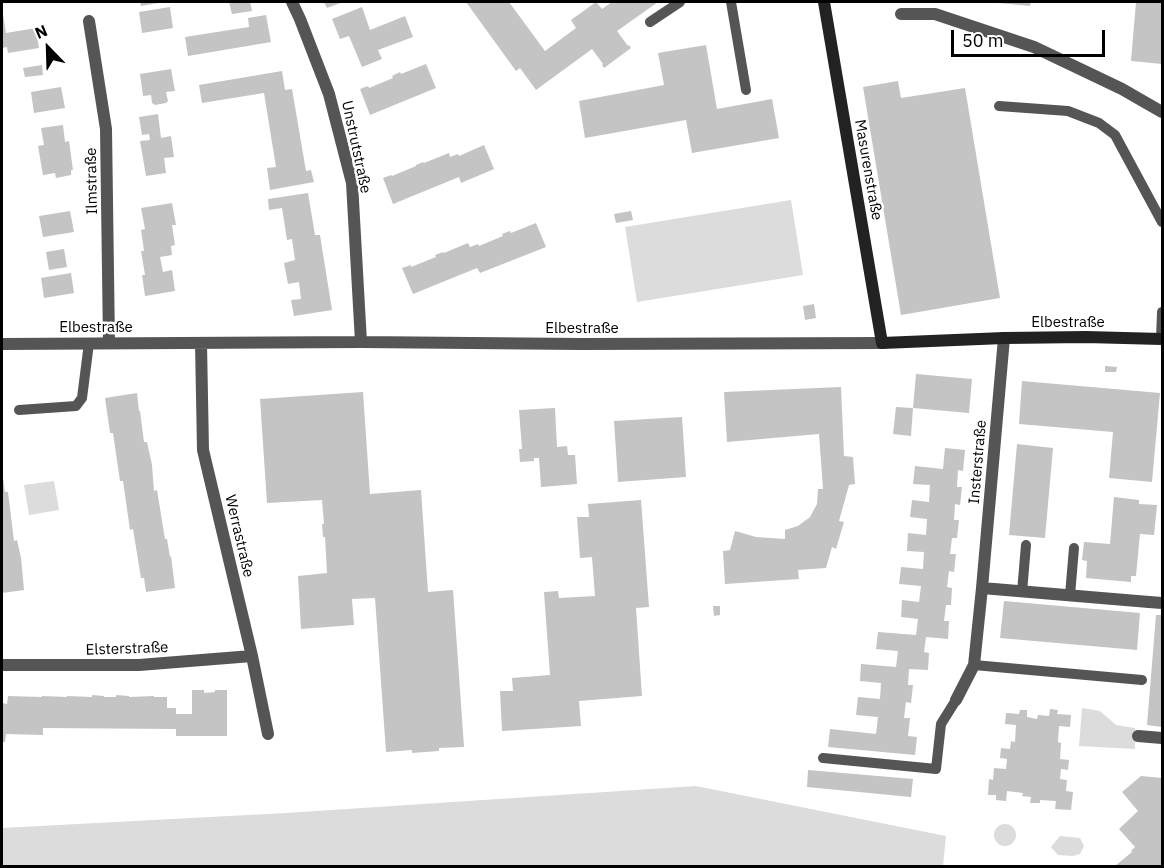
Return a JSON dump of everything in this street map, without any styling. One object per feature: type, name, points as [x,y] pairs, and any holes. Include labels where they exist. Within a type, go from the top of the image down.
[{"type":"main road","name":"Masurenstraße","points":[[824,2],[882,343]]},
{"type":"main road","name":"Elbestraße","points":[[882,343],[1004,338],[1162,339]]},
{"type":"street","name":"Unstrutstraße","points":[[292,2],[329,94],[352,183],[361,342]]},
{"type":"street","points":[[901,14],[935,14],[1034,47],[1122,88],[1162,111]]},
{"type":"street","name":"Ilmstraße","points":[[88,21],[106,129],[109,343]]},
{"type":"street","name":"Insterstraße","points":[[956,700],[974,665],[1004,338]]},
{"type":"street","name":"Werrastraße","points":[[201,343],[203,450],[252,656],[268,734]]},
{"type":"street","name":"Elbestraße","points":[[2,344],[882,343]]},
{"type":"street","points":[[982,588],[1162,603]]},
{"type":"street","name":"Elsterstraße","points":[[2,665],[139,665],[252,656]]},
{"type":"street","points":[[1138,736],[1162,738]]},
{"type":"lane","points":[[650,22],[680,2]]},
{"type":"lane","points":[[731,2],[746,90]]},
{"type":"lane","points":[[999,106],[1068,111],[1099,123],[1115,135],[1162,222]]},
{"type":"lane","points":[[1162,312],[1162,339]]},
{"type":"lane","points":[[20,410],[76,406],[82,398],[89,343]]},
{"type":"lane","points":[[1022,591],[1026,545]]},
{"type":"lane","points":[[1070,595],[1074,548]]},
{"type":"lane","points":[[974,665],[1142,680]]},
{"type":"lane","points":[[823,758],[936,769],[941,724],[956,700]]},
{"type":"shaded area","points":[[791,200],[803,275],[637,302],[625,227]]},
{"type":"shaded area","points":[[54,481],[59,510],[29,515],[24,485]]},
{"type":"shaded area","points":[[1082,708],[1100,711],[1116,725],[1135,728],[1135,749],[1079,746]]},
{"type":"shaded area","points":[[696,786],[946,836],[943,866],[2,866],[2,828],[286,813]]},
{"type":"shaded area","points":[[1005,824],[1013,827],[1016,835],[1013,843],[1005,846],[997,843],[994,835],[997,827]]},
{"type":"shaded area","points":[[1060,836],[1080,838],[1084,846],[1080,854],[1058,855],[1051,847]]},
{"type":"building","points":[[140,2],[158,2],[158,3],[141,6]]},
{"type":"building","points":[[229,2],[250,2],[252,11],[232,14]]},
{"type":"building","points":[[324,2],[343,2],[327,8]]},
{"type":"building","points":[[466,2],[509,2],[545,51],[576,28],[571,20],[596,2],[602,9],[612,2],[658,2],[617,31],[631,48],[604,68],[592,49],[536,90],[520,68],[516,71]]},
{"type":"building","points":[[998,2],[1031,2],[1030,6]]},
{"type":"building","points":[[1136,2],[1162,2],[1162,64],[1131,61]]},
{"type":"building","points":[[170,7],[173,28],[142,33],[139,12]]},
{"type":"building","points":[[362,7],[370,30],[405,16],[413,37],[378,50],[382,59],[362,67],[349,36],[340,39],[332,19]]},
{"type":"building","points":[[2,14],[6,33],[36,28],[39,48],[8,53],[7,47],[2,48]]},
{"type":"building","points":[[266,15],[271,42],[188,56],[185,37],[249,27],[248,18]]},
{"type":"building","points":[[706,45],[717,109],[772,99],[779,138],[692,153],[686,120],[585,138],[579,101],[664,85],[658,53]]},
{"type":"building","points":[[426,64],[436,88],[370,115],[360,89],[368,86],[369,88],[393,78],[392,76],[400,72],[401,74]]},
{"type":"building","points":[[42,65],[43,75],[25,77],[23,68]]},
{"type":"building","points":[[171,69],[175,91],[166,92],[168,101],[166,103],[155,105],[152,103],[151,95],[143,96],[140,74]]},
{"type":"building","points":[[282,71],[285,90],[292,89],[306,171],[311,170],[314,182],[270,190],[267,168],[276,167],[264,93],[202,103],[199,85]]},
{"type":"building","points":[[898,81],[901,98],[965,88],[1000,298],[901,315],[863,87]]},
{"type":"building","points":[[61,87],[65,108],[34,113],[31,92]]},
{"type":"building","points":[[158,114],[161,138],[171,136],[174,157],[164,158],[166,173],[146,176],[140,141],[150,140],[149,134],[142,135],[139,117]]},
{"type":"building","points":[[63,125],[65,142],[69,141],[73,170],[71,170],[71,175],[56,178],[55,173],[43,175],[38,146],[44,145],[41,128]]},
{"type":"building","points":[[484,145],[494,169],[461,183],[459,177],[393,204],[383,178],[449,153],[450,157],[458,154],[459,156]]},
{"type":"building","points":[[308,193],[315,235],[320,235],[332,310],[294,316],[291,300],[301,299],[299,282],[288,284],[284,263],[295,260],[292,239],[287,240],[282,208],[269,210],[268,199]]},
{"type":"building","points":[[172,203],[176,225],[172,225],[175,245],[171,246],[172,255],[160,257],[163,272],[172,270],[175,291],[145,296],[141,230],[145,229],[141,208]]},
{"type":"building","points":[[70,211],[74,232],[43,237],[39,216]]},
{"type":"building","points":[[631,211],[633,220],[616,223],[614,214]]},
{"type":"building","points":[[536,223],[546,247],[480,273],[477,268],[413,294],[402,268],[411,265],[411,267],[468,243],[470,247],[478,244],[479,246],[503,236],[502,234],[510,231],[511,233]]},
{"type":"building","points":[[64,249],[67,267],[49,270],[46,252]]},
{"type":"building","points":[[71,273],[74,293],[44,298],[41,278]]},
{"type":"building","points":[[814,304],[816,318],[805,320],[803,306]]},
{"type":"building","points":[[1105,366],[1117,367],[1116,372],[1105,372]]},
{"type":"building","points":[[916,374],[972,379],[969,413],[913,408]]},
{"type":"building","points":[[1022,381],[1160,393],[1152,482],[1109,478],[1113,432],[1019,424]]},
{"type":"building","points":[[841,387],[844,456],[853,457],[855,484],[849,485],[839,521],[844,522],[836,549],[832,547],[826,568],[798,570],[799,579],[725,584],[723,551],[730,550],[735,531],[756,537],[785,539],[785,530],[798,526],[810,517],[817,504],[818,489],[823,489],[819,434],[727,442],[724,392]]},
{"type":"building","points":[[363,392],[370,494],[421,490],[428,592],[453,590],[464,747],[439,748],[439,751],[412,753],[412,750],[386,752],[375,598],[352,599],[354,625],[301,629],[298,576],[327,573],[322,500],[267,503],[260,399]]},
{"type":"building","points":[[137,393],[144,442],[147,442],[152,465],[154,491],[157,490],[165,539],[167,539],[171,556],[175,588],[146,592],[144,578],[141,578],[133,529],[130,530],[123,481],[120,481],[105,398]]},
{"type":"building","points":[[896,407],[913,408],[911,436],[893,434]]},
{"type":"building","points":[[555,408],[557,447],[567,446],[568,455],[575,455],[577,484],[541,487],[539,458],[534,458],[534,461],[520,462],[519,449],[522,449],[519,410]]},
{"type":"building","points":[[682,417],[686,477],[618,482],[614,421]]},
{"type":"building","points":[[1017,444],[1053,448],[1045,538],[1009,535]]},
{"type":"building","points":[[945,448],[965,450],[963,471],[958,470],[957,487],[962,487],[960,505],[955,504],[954,520],[959,520],[957,538],[952,538],[950,554],[956,554],[954,572],[949,571],[947,587],[952,588],[951,605],[946,605],[944,621],[949,621],[948,639],[926,637],[924,652],[929,653],[928,670],[909,669],[908,685],[913,685],[911,703],[906,702],[904,718],[910,718],[908,736],[917,737],[915,755],[828,747],[830,729],[876,734],[878,717],[856,715],[858,697],[880,699],[881,683],[860,681],[861,664],[896,667],[898,651],[876,649],[878,632],[916,635],[918,619],[901,617],[902,600],[919,602],[921,586],[899,584],[901,567],[923,569],[924,552],[907,551],[908,533],[926,535],[927,519],[910,517],[912,500],[929,502],[930,485],[913,484],[915,466],[943,469]]},
{"type":"building","points":[[2,478],[5,492],[8,492],[14,541],[17,540],[21,558],[24,590],[2,593]]},
{"type":"building","points":[[1114,497],[1139,500],[1139,504],[1157,505],[1154,535],[1140,534],[1136,576],[1131,576],[1131,582],[1086,578],[1087,561],[1082,560],[1084,542],[1110,544]]},
{"type":"building","points":[[641,500],[649,607],[636,608],[642,696],[579,701],[581,726],[502,731],[500,691],[513,691],[512,678],[550,675],[544,592],[558,591],[559,598],[595,596],[592,557],[580,558],[577,517],[589,517],[588,504]]},
{"type":"building","points":[[1004,601],[1140,613],[1137,650],[1000,638]]},
{"type":"building","points":[[713,606],[720,606],[720,615],[714,616]]},
{"type":"building","points":[[1156,615],[1162,615],[1162,727],[1147,725]]},
{"type":"building","points":[[192,690],[204,690],[204,693],[227,690],[227,736],[176,736],[176,729],[43,728],[43,735],[6,734],[5,742],[2,742],[2,703],[7,704],[8,696],[167,697],[167,708],[176,708],[176,714],[192,714]]},
{"type":"building","points":[[1050,709],[1058,710],[1057,714],[1071,715],[1070,727],[1059,726],[1058,742],[1061,743],[1060,759],[1069,760],[1068,770],[1061,769],[1060,779],[1067,780],[1066,791],[1073,792],[1071,810],[1055,809],[1056,801],[1040,800],[1040,803],[1030,803],[1031,797],[1022,796],[1023,793],[1007,791],[1006,801],[996,800],[996,795],[988,795],[989,779],[993,780],[994,768],[1006,769],[1007,759],[1000,758],[1001,748],[1010,749],[1011,741],[1015,742],[1016,725],[1005,724],[1006,713],[1019,714],[1020,710],[1027,710],[1027,717],[1037,719],[1038,715],[1049,716]]},
{"type":"building","points":[[808,770],[913,779],[911,797],[807,787]]},
{"type":"building","points":[[1141,776],[1162,778],[1162,866],[1115,866],[1135,847],[1119,829],[1138,811],[1122,792]]}]
